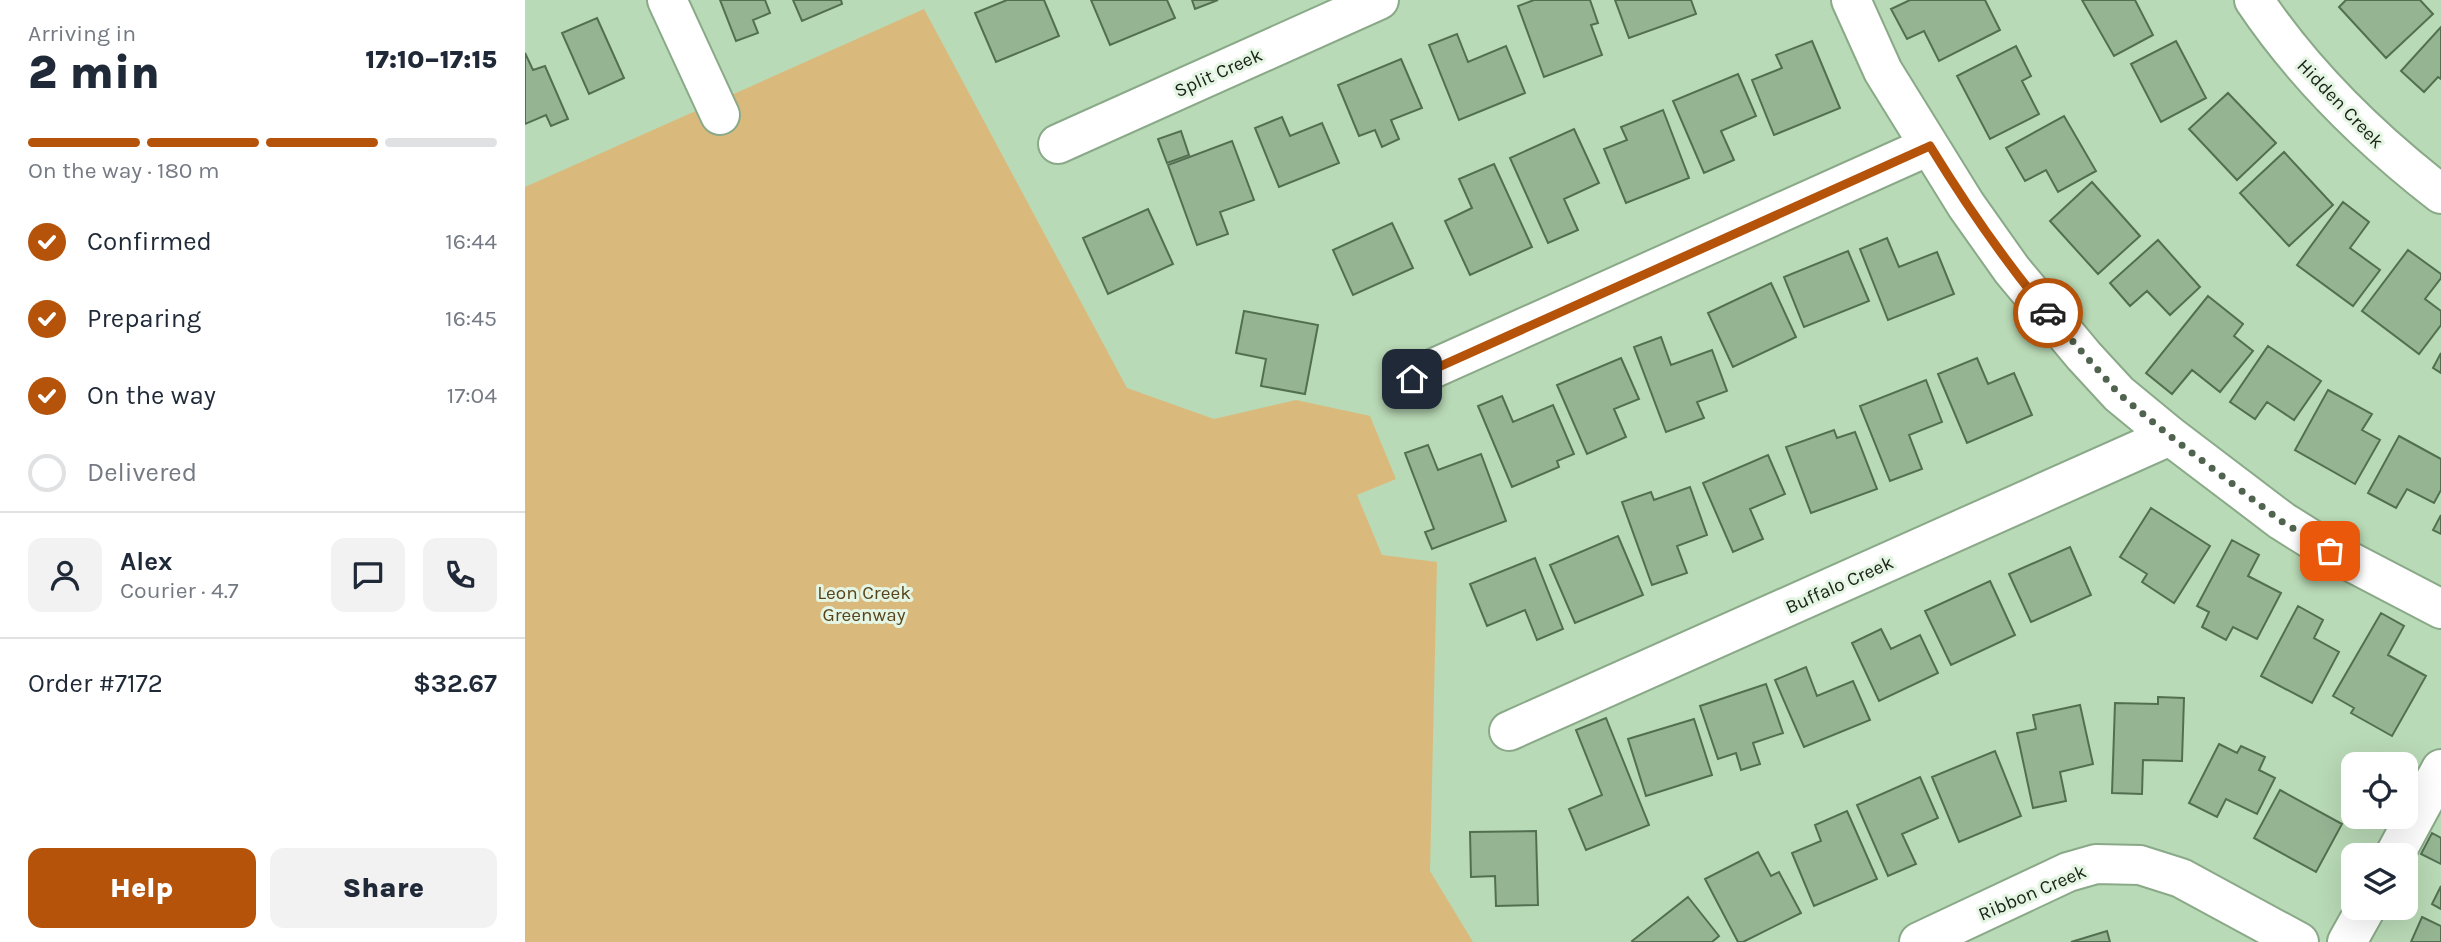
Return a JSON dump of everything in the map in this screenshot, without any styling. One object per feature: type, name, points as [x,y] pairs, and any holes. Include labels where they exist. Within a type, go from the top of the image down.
[{"type":"street","points":[[667,0],[720,115]]},
{"type":"street","name":"Split Creek","points":[[1058,144],[1379,0]]},
{"type":"street","points":[[1851,0],[1883,71],[1966,205],[2030,291],[2119,394],[2281,521],[2330,551],[2441,610]]},
{"type":"street","name":"Hidden Creek","points":[[2254,0],[2276,33],[2331,97],[2392,156],[2441,194]]},
{"type":"street","points":[[1412,379],[1930,146]]},
{"type":"street","name":"Buffalo Creek","points":[[1509,731],[2170,436]]},
{"type":"street","points":[[2401,843],[2441,769]]},
{"type":"street","name":"Ribbon Creek","points":[[1919,942],[2068,872],[2096,864],[2140,865],[2181,878],[2299,942]]},
{"type":"street","points":[[2347,942],[2359,920]]},
{"type":"green space","name":"Leon Creek Greenway","points":[[924,9],[1127,388],[1214,419],[1296,400],[1370,416],[1396,479],[1357,495],[1382,555],[1437,562],[1430,871],[1473,942],[525,942],[525,187]]},
{"type":"building","points":[[720,0],[765,0],[770,13],[753,20],[758,33],[736,41]]},
{"type":"building","points":[[793,0],[841,0],[842,4],[802,21]]},
{"type":"building","points":[[1007,0],[1044,0],[1059,36],[996,62],[975,13]]},
{"type":"building","points":[[1091,0],[1167,0],[1175,18],[1110,45]]},
{"type":"building","points":[[1192,0],[1218,0],[1195,9]]},
{"type":"building","points":[[1534,0],[1590,0],[1598,23],[1591,25],[1602,55],[1544,77],[1518,6]]},
{"type":"building","points":[[1615,0],[1691,0],[1696,14],[1629,38]]},
{"type":"building","points":[[1910,0],[1985,0],[2000,30],[1939,61],[1924,31],[1907,39],[1891,9]]},
{"type":"building","points":[[2082,0],[2135,0],[2153,35],[2114,56]]},
{"type":"building","points":[[2346,0],[2420,0],[2433,14],[2386,58],[2339,7]]},
{"type":"building","points":[[597,18],[624,78],[589,94],[562,33]]},
{"type":"building","points":[[2441,27],[2441,79],[2438,77],[2424,92],[2401,71]]},
{"type":"building","points":[[1457,34],[1468,62],[1506,46],[1525,93],[1459,120],[1429,45]]},
{"type":"building","points":[[1812,41],[1840,108],[1774,135],[1752,80],[1782,68],[1776,55]]},
{"type":"building","points":[[2176,41],[2206,98],[2161,122],[2131,64]]},
{"type":"building","points":[[2016,46],[2031,76],[2022,81],[2039,114],[1990,139],[1957,76]]},
{"type":"building","points":[[525,53],[533,70],[545,66],[568,119],[551,126],[546,115],[525,124]]},
{"type":"building","points":[[1401,59],[1422,108],[1391,120],[1399,139],[1382,147],[1375,130],[1359,136],[1338,85]]},
{"type":"building","points":[[1738,74],[1756,116],[1721,131],[1734,160],[1704,173],[1673,101]]},
{"type":"building","points":[[2228,93],[2276,143],[2237,180],[2189,129]]},
{"type":"building","points":[[1663,110],[1689,178],[1626,203],[1604,149],[1627,140],[1621,127]]},
{"type":"building","points":[[2064,116],[2096,171],[2058,192],[2046,170],[2025,181],[2006,148]]},
{"type":"building","points":[[1282,117],[1290,136],[1322,123],[1339,163],[1279,187],[1255,128]]},
{"type":"building","points":[[1574,129],[1599,183],[1564,199],[1578,230],[1548,243],[1510,158]]},
{"type":"building","points":[[1181,131],[1189,155],[1167,163],[1158,139]]},
{"type":"building","points":[[1232,141],[1254,200],[1220,212],[1228,234],[1197,245],[1168,165]]},
{"type":"building","points":[[2284,152],[2333,205],[2289,246],[2240,193]]},
{"type":"building","points":[[1494,164],[1532,247],[1470,275],[1445,221],[1472,208],[1459,179]]},
{"type":"building","points":[[2092,182],[2140,236],[2098,274],[2050,221]]},
{"type":"building","points":[[2343,202],[2369,222],[2350,248],[2380,270],[2353,306],[2297,265]]},
{"type":"building","points":[[1148,209],[1173,264],[1108,294],[1083,238]]},
{"type":"building","points":[[1392,223],[1413,268],[1353,295],[1333,250]]},
{"type":"building","points":[[1887,238],[1899,267],[1937,252],[1954,294],[1888,320],[1860,249]]},
{"type":"building","points":[[2158,240],[2200,287],[2170,315],[2147,291],[2130,306],[2110,283]]},
{"type":"building","points":[[2408,250],[2441,274],[2441,278],[2425,299],[2441,311],[2441,325],[2419,354],[2362,311]]},
{"type":"building","points":[[1848,251],[1869,301],[1804,327],[1784,277]]},
{"type":"building","points":[[1771,283],[1796,337],[1733,367],[1708,313]]},
{"type":"building","points":[[2208,296],[2243,324],[2234,336],[2253,351],[2220,392],[2192,370],[2172,394],[2146,373]]},
{"type":"building","points":[[1244,311],[1318,325],[1305,394],[1261,386],[1266,359],[1236,353]]},
{"type":"building","points":[[1661,337],[1671,365],[1712,350],[1727,391],[1697,402],[1704,418],[1666,432],[1634,347]]},
{"type":"building","points":[[2268,346],[2321,381],[2294,420],[2267,402],[2255,419],[2230,402]]},
{"type":"building","points":[[2441,353],[2441,373],[2433,368]]},
{"type":"building","points":[[1621,358],[1639,399],[1614,409],[1626,437],[1587,454],[1557,385]]},
{"type":"building","points":[[1977,358],[1988,384],[2014,373],[2032,415],[1967,443],[1938,374]]},
{"type":"building","points":[[1926,380],[1942,422],[1909,435],[1922,469],[1890,481],[1860,406]]},
{"type":"building","points":[[2328,390],[2372,414],[2362,430],[2380,440],[2355,484],[2295,450]]},
{"type":"building","points":[[1502,396],[1513,422],[1553,405],[1574,454],[1557,461],[1559,467],[1512,487],[1478,406]]},
{"type":"building","points":[[1834,430],[1837,438],[1855,432],[1877,489],[1811,513],[1786,447]]},
{"type":"building","points":[[2399,436],[2441,459],[2441,490],[2434,503],[2407,489],[2396,508],[2368,493]]},
{"type":"building","points":[[1428,445],[1438,470],[1481,454],[1506,521],[1432,549],[1425,532],[1434,529],[1405,453]]},
{"type":"building","points":[[1768,455],[1785,494],[1750,509],[1763,539],[1733,552],[1703,483]]},
{"type":"building","points":[[1690,487],[1707,535],[1677,546],[1687,573],[1652,585],[1622,502],[1651,492],[1654,500]]},
{"type":"building","points":[[2151,508],[2210,546],[2174,603],[2142,582],[2147,574],[2120,557]]},
{"type":"building","points":[[2441,515],[2441,534],[2433,530]]},
{"type":"building","points":[[1618,536],[1643,595],[1575,623],[1550,565]]},
{"type":"building","points":[[2232,540],[2259,555],[2248,576],[2281,593],[2257,639],[2233,627],[2226,640],[2202,627],[2209,612],[2197,606]]},
{"type":"building","points":[[2070,547],[2091,595],[2031,622],[2009,574]]},
{"type":"building","points":[[1535,558],[1563,629],[1537,640],[1525,610],[1487,626],[1470,584]]},
{"type":"building","points":[[1990,581],[2015,635],[1951,665],[1925,611]]},
{"type":"building","points":[[2298,606],[2323,620],[2314,638],[2339,652],[2312,703],[2261,676]]},
{"type":"building","points":[[2381,613],[2404,626],[2388,655],[2426,676],[2392,736],[2351,713],[2354,708],[2333,696]]},
{"type":"building","points":[[1881,629],[1891,649],[1920,635],[1938,673],[1879,701],[1852,643]]},
{"type":"building","points":[[1806,667],[1817,696],[1853,681],[1870,720],[1804,747],[1775,680]]},
{"type":"building","points":[[1766,684],[1783,733],[1753,743],[1760,764],[1741,770],[1736,753],[1718,759],[1700,706]]},
{"type":"building","points":[[2158,697],[2184,698],[2182,761],[2143,760],[2142,794],[2112,793],[2115,703],[2158,704]]},
{"type":"building","points":[[2080,705],[2093,764],[2060,772],[2066,801],[2033,808],[2017,733],[2036,729],[2033,715]]},
{"type":"building","points":[[1606,718],[1649,825],[1586,850],[1569,809],[1602,795],[1576,730]]},
{"type":"building","points":[[1694,719],[1712,775],[1646,796],[1628,739]]},
{"type":"building","points":[[2219,744],[2237,753],[2241,746],[2265,757],[2259,770],[2275,778],[2257,814],[2226,799],[2217,817],[2189,803]]},
{"type":"building","points":[[1995,751],[2021,816],[1959,842],[1932,777]]},
{"type":"building","points":[[1920,777],[1938,818],[1902,834],[1916,864],[1888,876],[1857,805]]},
{"type":"building","points":[[2280,790],[2341,823],[2316,872],[2254,838]]},
{"type":"building","points":[[1847,811],[1877,879],[1814,906],[1792,853],[1821,841],[1815,825]]},
{"type":"building","points":[[1536,831],[1538,905],[1496,906],[1495,876],[1471,877],[1470,832]]},
{"type":"building","points":[[2432,833],[2441,838],[2441,864],[2421,854]]},
{"type":"building","points":[[1758,852],[1771,876],[1779,872],[1801,913],[1738,942],[1705,879]]},
{"type":"building","points":[[2441,886],[2441,909],[2432,904]]},
{"type":"building","points":[[1688,897],[1719,936],[1712,942],[1632,941]]},
{"type":"building","points":[[2422,917],[2441,926],[2441,942],[2411,942]]},
{"type":"building","points":[[2107,931],[2110,942],[2071,942]]},
{"type":"way so far","points":[[2048,313],[2119,394],[2281,521],[2330,551]]},
{"type":"route","points":[[1412,379],[1930,146],[1966,205],[2012,270],[2048,313]]}]
